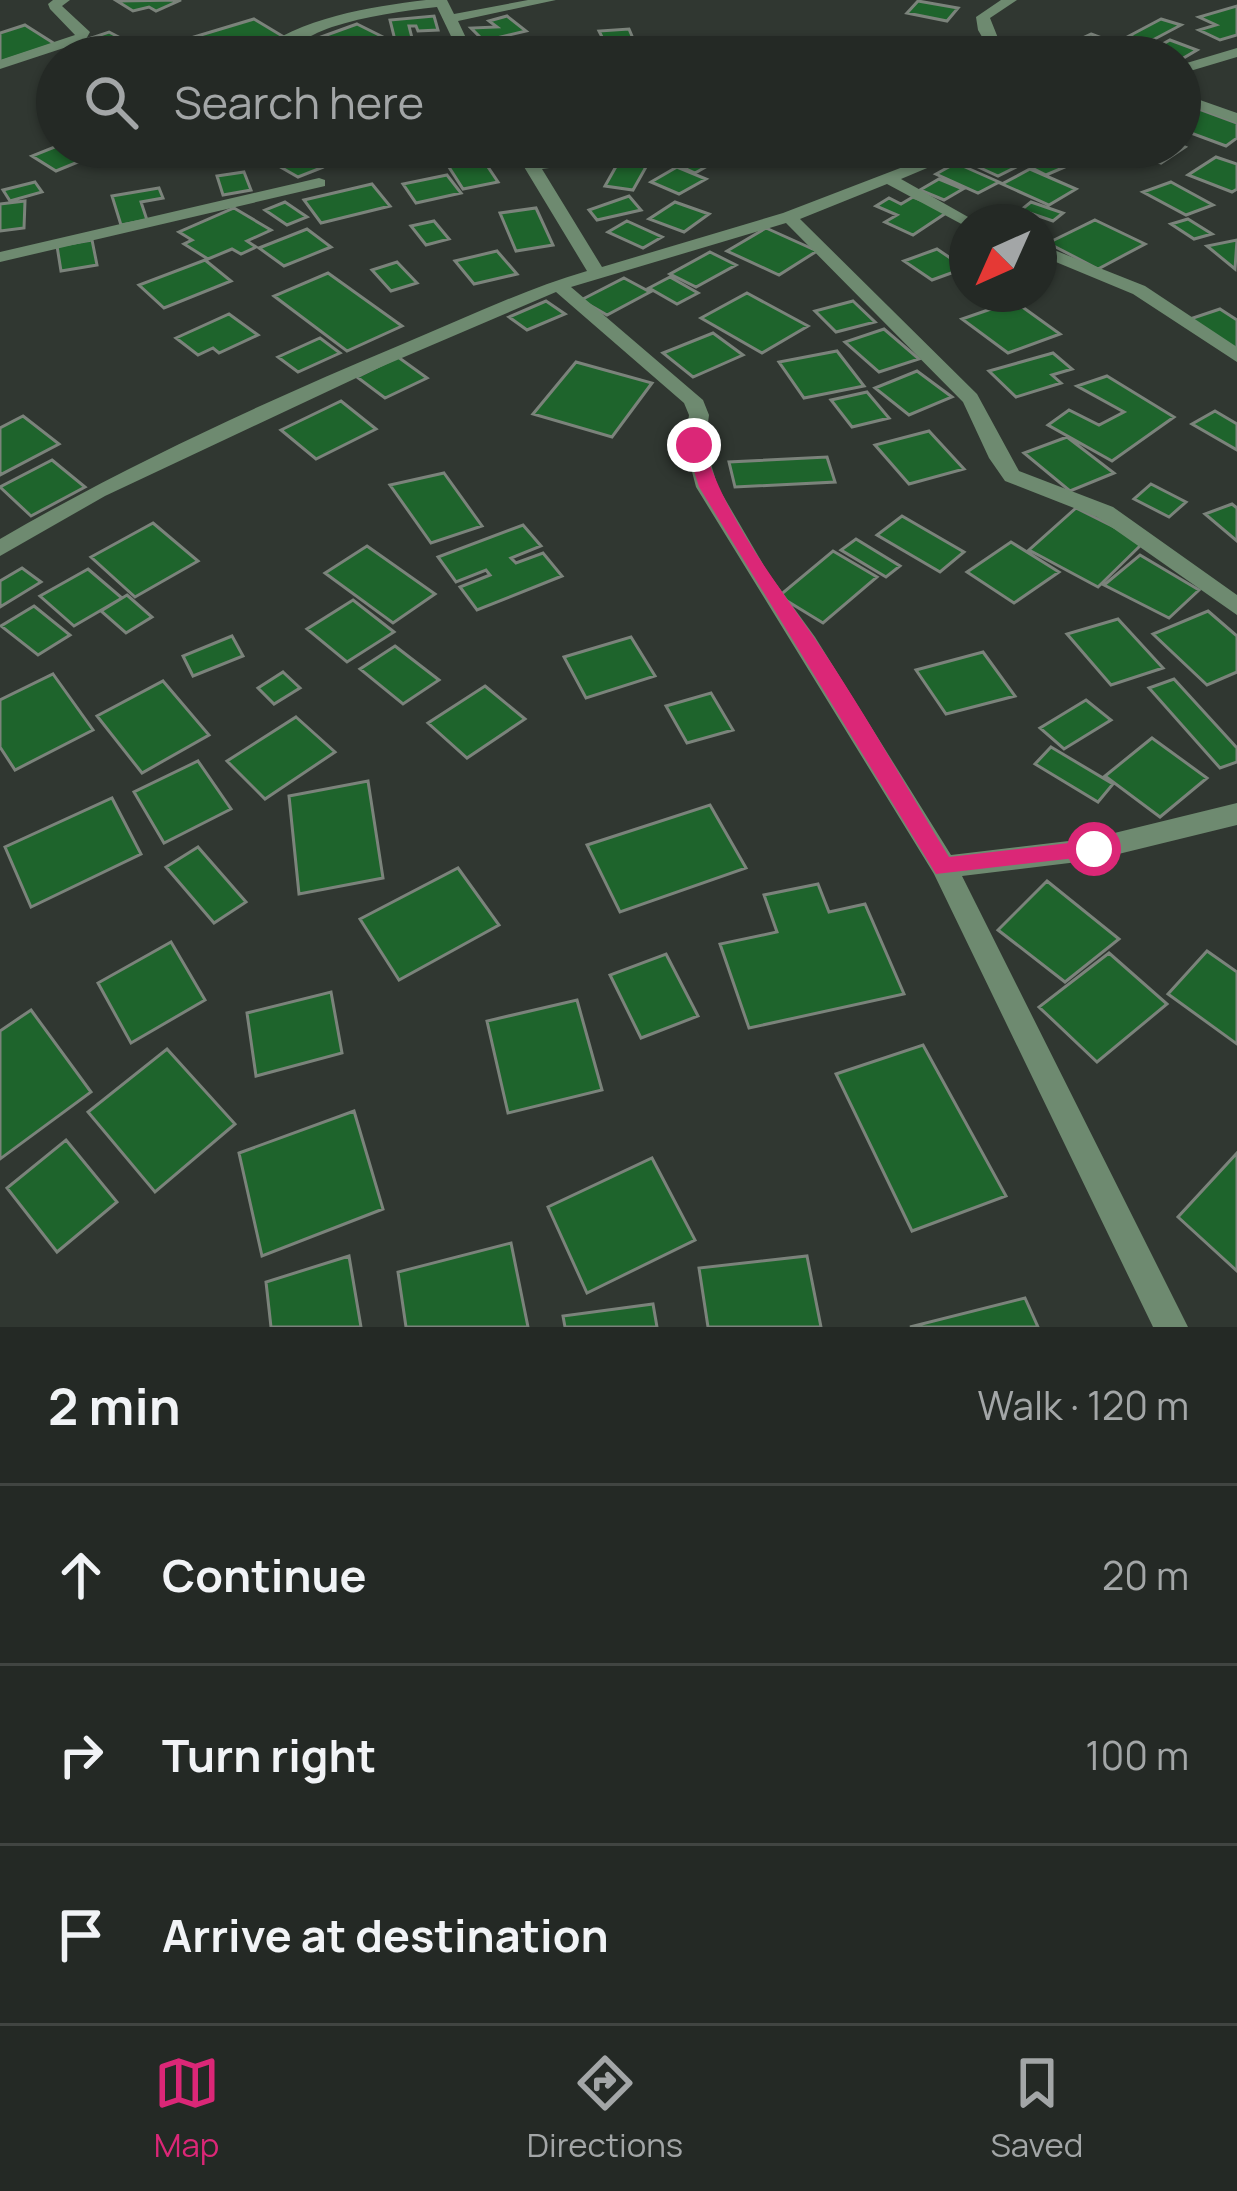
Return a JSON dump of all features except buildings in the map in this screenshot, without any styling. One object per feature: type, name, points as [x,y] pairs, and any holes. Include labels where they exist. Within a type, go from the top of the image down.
[{"type":"street","points":[[63,0],[56,4],[57,9],[83,32],[81,36]]},
{"type":"street","points":[[448,19],[549,0]]},
{"type":"street","points":[[990,36],[982,17],[1010,0]]},
{"type":"street","points":[[301,36],[349,18],[442,1],[457,36]]},
{"type":"street","points":[[1201,63],[1237,52]]},
{"type":"street","points":[[0,65],[36,53]]},
{"type":"street","points":[[1201,105],[1237,118]]},
{"type":"street","points":[[533,168],[597,273]]},
{"type":"street","points":[[0,550],[98,491],[362,368],[558,285],[789,217],[916,168]]},
{"type":"street","points":[[889,179],[949,211]]},
{"type":"street","points":[[0,257],[319,183]]},
{"type":"street","points":[[789,217],[970,398],[983,415],[1002,466],[1012,476],[1118,520],[1237,607]]},
{"type":"street","points":[[1057,256],[1139,290],[1237,356]]},
{"type":"street","points":[[558,285],[693,400],[699,415],[694,445],[707,487],[944,867],[1171,1327]]},
{"type":"street","points":[[944,867],[1094,849],[1237,814]]},
{"type":"route","points":[[694,445],[707,487],[759,576],[807,643],[944,867],[1094,849]]}]
